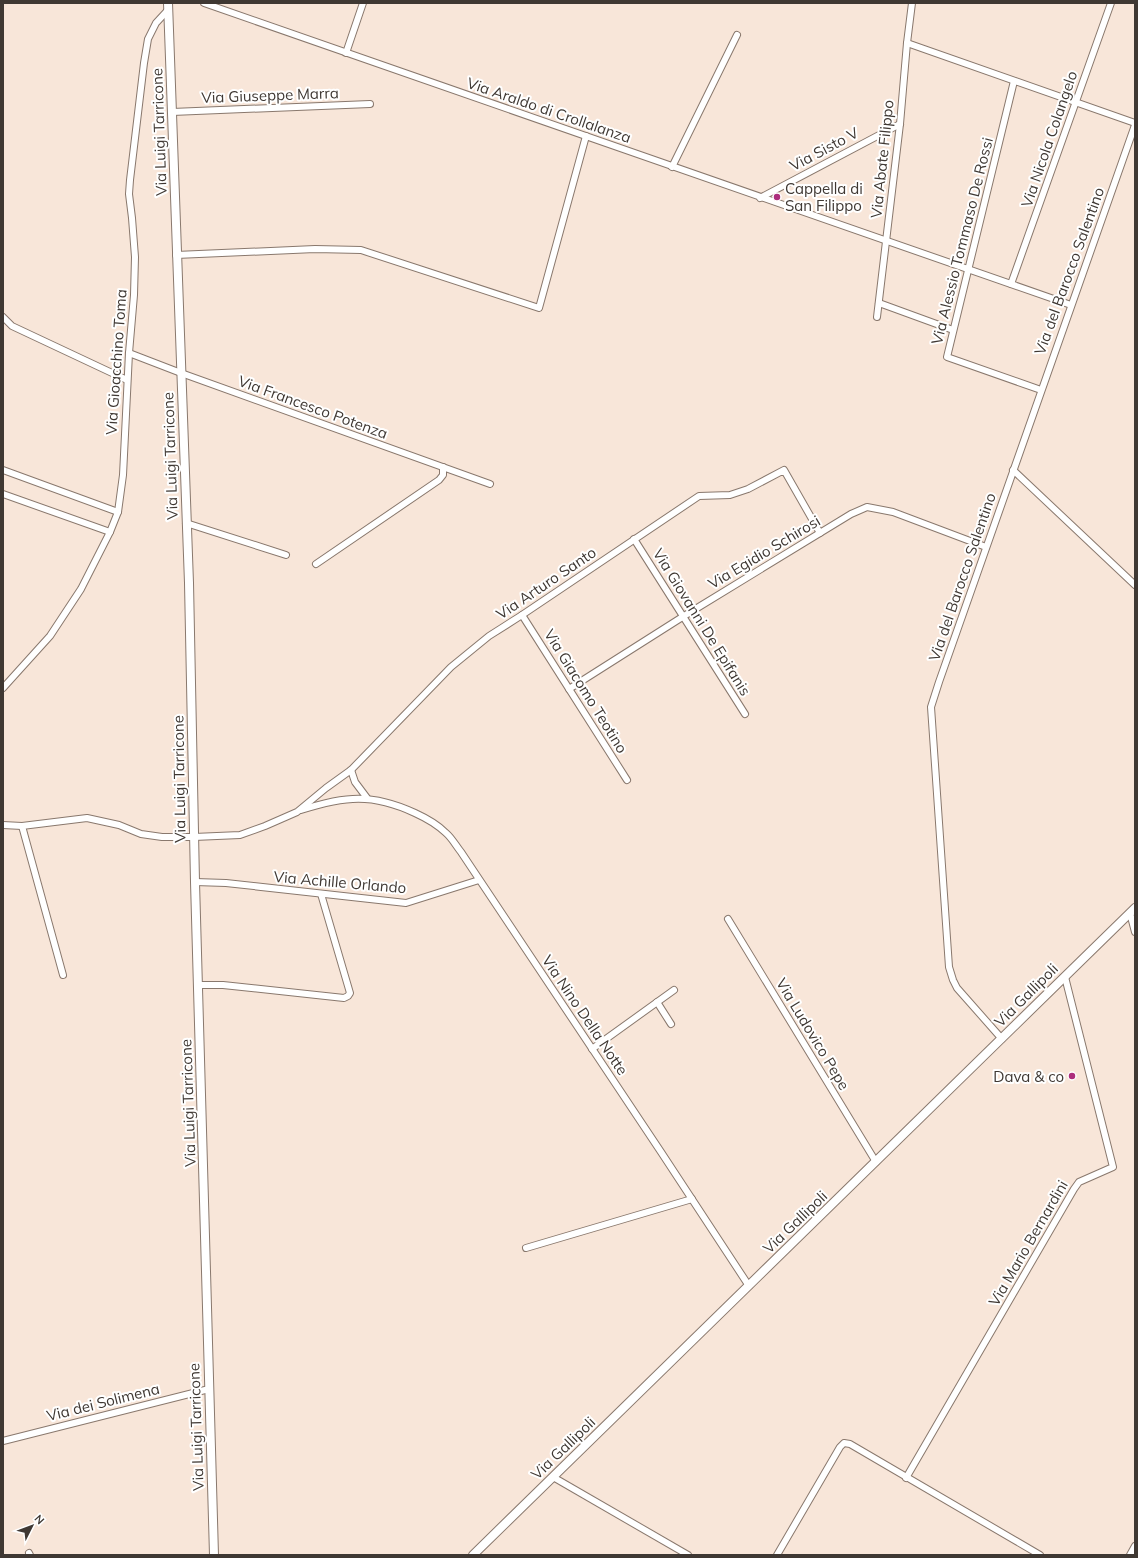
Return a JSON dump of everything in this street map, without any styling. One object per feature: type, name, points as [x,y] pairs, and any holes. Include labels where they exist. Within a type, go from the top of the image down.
[{"type":"main road","name":"Via Luigi Tarricone","points":[[168,7],[186,523],[214,1555]]},
{"type":"main road","name":"Via Gallipoli","points":[[473,1555],[1132,911]]},
{"type":"street","name":"Via Araldo di Crollalanza","points":[[204,3],[586,136],[672,168],[1071,305]]},
{"type":"street","points":[[346,53],[363,3]]},
{"type":"street","name":"Via Abate Filippo","points":[[877,317],[900,124],[912,3]]},
{"type":"street","name":"Via Nicola Colangelo","points":[[1011,284],[1111,3]]},
{"type":"street","name":"Via Gioacchino Toma","points":[[3,688],[50,636],[81,589],[110,532],[118,512],[123,475],[127,380],[134,295],[135,257],[129,194],[130,180],[148,39],[156,23],[168,7]]},
{"type":"street","points":[[672,168],[737,35]]},
{"type":"street","points":[[907,43],[1135,124]]},
{"type":"street","name":"Via Alessio Tommaso De Rossi","points":[[1014,81],[947,357],[1041,390]]},
{"type":"street","name":"Via Giuseppe Marra","points":[[172,112],[370,104]]},
{"type":"street","name":"Via Sisto V","points":[[760,198],[900,124]]},
{"type":"street","name":"Via del Barocco Salentino","points":[[1002,1039],[957,988],[949,967],[931,707],[1012,470],[1135,124]]},
{"type":"street","points":[[176,255],[315,249],[361,250],[539,308],[586,136]]},
{"type":"street","points":[[879,304],[953,330]]},
{"type":"street","points":[[3,317],[12,326],[127,380]]},
{"type":"street","name":"Via Francesco Potenza","points":[[129,353],[490,484]]},
{"type":"street","points":[[316,564],[439,480],[443,475],[443,467]]},
{"type":"street","points":[[3,470],[118,512]]},
{"type":"street","name":"Via Arturo Santo","points":[[297,812],[351,770],[452,666],[489,636],[636,541],[699,496],[730,495],[748,489],[784,470],[820,533]]},
{"type":"street","points":[[1012,470],[1135,585]]},
{"type":"street","points":[[3,494],[110,532]]},
{"type":"street","name":"Via Egidio Schirosi","points":[[569,689],[684,616],[851,514],[868,507],[893,512],[986,547]]},
{"type":"street","points":[[186,523],[286,555]]},
{"type":"street","name":"Via Giovanni De Epifanis","points":[[636,541],[745,714]]},
{"type":"street","name":"Via Giacomo Teotino","points":[[522,615],[627,780]]},
{"type":"street","points":[[351,770],[355,782],[367,798]]},
{"type":"street","name":"Via Arturo Santo","points":[[3,825],[22,826],[87,818],[119,825],[141,834],[162,837],[240,835],[321,804],[344,799],[367,798]]},
{"type":"street","name":"Via Nino Della Notte","points":[[367,798],[400,806],[431,821],[446,833],[479,880],[749,1286]]},
{"type":"street","points":[[22,826],[63,975]]},
{"type":"street","name":"Via Achille Orlando","points":[[195,882],[226,883],[406,903],[479,880]]},
{"type":"street","points":[[199,985],[223,985],[344,998],[348,996],[350,993],[322,894]]},
{"type":"street","points":[[1132,911],[1135,932]]},
{"type":"street","name":"Via Ludovico Pepe","points":[[728,919],[876,1162]]},
{"type":"street","name":"Via Mario Bernardini","points":[[906,1478],[1074,1189],[1079,1182],[1113,1167],[1065,977]]},
{"type":"street","points":[[592,1049],[674,990]]},
{"type":"street","points":[[657,1002],[671,1024]]},
{"type":"street","points":[[526,1248],[692,1199]]},
{"type":"street","name":"Via dei Solimena","points":[[3,1441],[210,1389]]},
{"type":"street","points":[[777,1555],[840,1447],[844,1443],[850,1444],[1040,1555]]},
{"type":"street","points":[[553,1477],[688,1555]]},
{"type":"street","points":[[1130,1555],[1135,1546]]},
{"type":"place","name":"Cappella di San Filippo","points":[[777,197]]},
{"type":"place","name":"Dava & co","points":[[1072,1076]]}]
